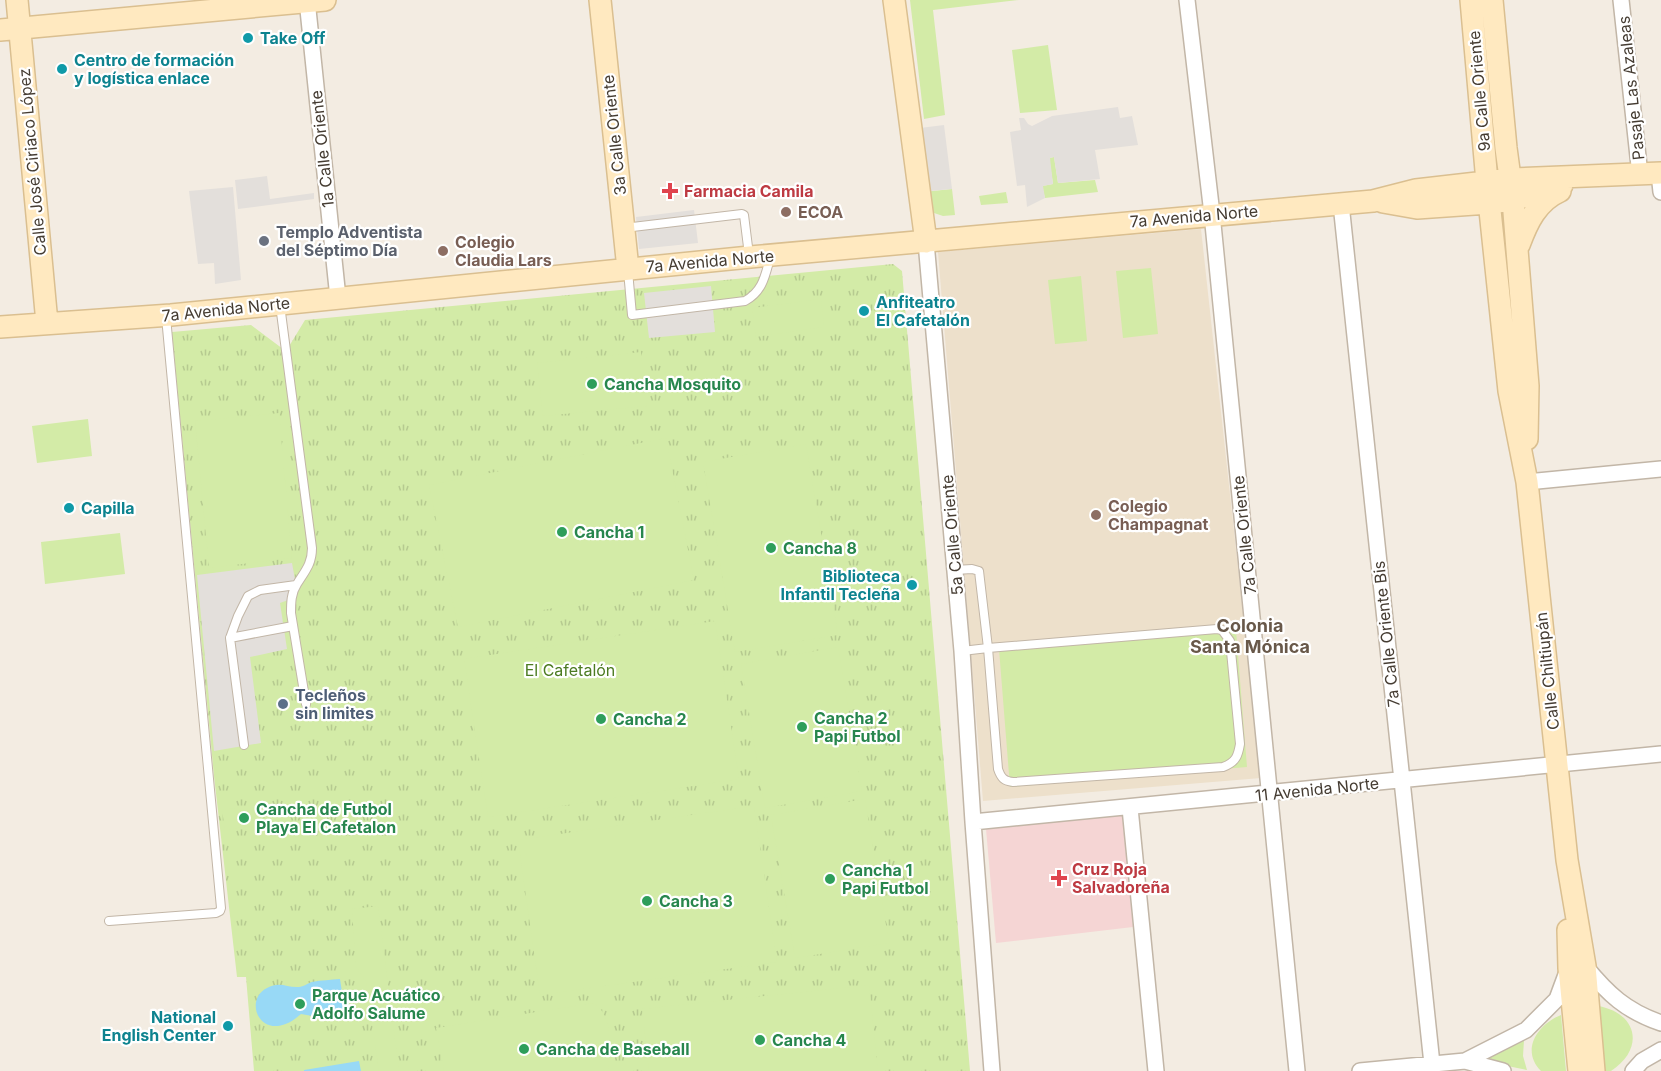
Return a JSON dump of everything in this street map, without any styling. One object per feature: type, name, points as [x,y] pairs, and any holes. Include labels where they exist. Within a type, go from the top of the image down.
[{"type":"main road","name":"Calle José Ciriaco López","points":[[17,0],[10,29],[47,323]]},
{"type":"main road","name":"3a Calle Oriente","points":[[600,0],[628,269]]},
{"type":"main road","name":"5a Calle Oriente","points":[[894,0],[926,242]]},
{"type":"main road","name":"9a Calle Oriente","points":[[1471,0],[1488,193]]},
{"type":"main road","name":"9a Calle Oriente","points":[[1492,0],[1506,148],[1512,179]]},
{"type":"main road","points":[[10,29],[313,1]]},
{"type":"main road","points":[[1506,148],[1518,160],[1534,169],[1553,174],[1588,177]]},
{"type":"main road","points":[[1516,252],[1527,224],[1540,206],[1554,193],[1588,177]]},
{"type":"main road","name":"7a Avenida Norte","points":[[0,327],[166,316],[760,256],[1373,201],[1416,190],[1488,193],[1514,200],[1588,177]]},
{"type":"main road","name":"7a Avenida Norte","points":[[1488,193],[1512,179],[1655,178]]},
{"type":"main road","name":"Calle Chiltiupán","points":[[1512,179],[1528,386],[1527,482]]},
{"type":"main road","name":"Calle Chiltiupán","points":[[1488,193],[1509,391],[1527,482],[1577,967],[1594,1071]]},
{"type":"main road","name":"Calle Chiltiupán","points":[[1577,967],[1578,1071]]},
{"type":"street","name":"7a Calle Oriente","points":[[1187,0],[1212,214],[1297,1071]]},
{"type":"street","name":"Pasaje Las Azaleas","points":[[1622,0],[1655,178]]},
{"type":"street","name":"1a Calle Oriente","points":[[313,1],[338,298]]},
{"type":"street","name":"7a Calle Oriente Bis","points":[[1341,204],[1432,1064]]},
{"type":"street","name":"5a Calle Oriente","points":[[926,242],[962,651],[992,1071]]},
{"type":"street","points":[[1527,482],[1661,469]]},
{"type":"street","name":"11 Avenida Norte","points":[[973,822],[1661,754]]},
{"type":"street","points":[[1130,808],[1156,1071]]},
{"type":"street","points":[[1465,1061],[1526,1030],[1557,999],[1577,967],[1626,1007],[1643,1017],[1661,1023]]},
{"type":"street","points":[[1633,1071],[1642,1061],[1661,1050]]},
{"type":"street","points":[[1360,1071],[1465,1061],[1503,1071]]},
{"type":"lane","points":[[623,228],[742,214],[760,256],[762,286],[745,301],[632,315],[628,269]]},
{"type":"lane","points":[[279,304],[312,548],[309,567],[296,585],[291,599],[293,626],[306,704]]},
{"type":"lane","points":[[109,921],[216,913],[221,908],[166,316]]},
{"type":"lane","points":[[955,570],[972,569],[979,572],[988,648],[998,769],[1005,781],[1070,779],[1223,767],[1233,763],[1238,756],[1240,744],[1230,642],[1222,630],[988,648],[962,651]]},
{"type":"lane","points":[[244,745],[230,638],[248,596],[260,590],[296,585]]},
{"type":"lane","points":[[230,638],[293,626]]},
{"type":"shaded area","points":[[1118,107],[1120,118],[1132,116],[1138,145],[1095,150],[1100,179],[1058,183],[1054,157],[1050,158],[1053,184],[1043,186],[1045,198],[1027,207],[1025,185],[1017,186],[1010,132],[1021,130],[1019,118],[1024,118],[1032,126],[1052,116]]},
{"type":"shaded area","points":[[944,125],[952,189],[929,191],[920,128]]},
{"type":"shaded area","points":[[267,176],[270,199],[314,193],[314,199],[238,209],[235,180]]},
{"type":"shaded area","points":[[233,187],[241,280],[215,284],[214,263],[198,264],[189,191]]},
{"type":"shaded area","points":[[694,210],[698,243],[639,249],[636,217]]},
{"type":"shaded area","name":"Colegio Champagnat","points":[[1201,229],[1261,778],[983,801],[938,252]]},
{"type":"shaded area","points":[[711,286],[715,332],[649,338],[644,293]]},
{"type":"shaded area","points":[[292,563],[296,585],[291,599],[280,603],[287,649],[250,657],[261,743],[214,751],[197,575]]},
{"type":"shaded area","name":"Cruz Roja Salvadoreña","points":[[1122,814],[1133,927],[996,943],[986,829]]},
{"type":"green space","points":[[910,0],[1019,0],[933,10],[945,115],[924,119]]},
{"type":"green space","points":[[1048,45],[1057,110],[1020,113],[1012,50]]},
{"type":"green space","points":[[1054,157],[1058,183],[1095,180],[1098,192],[1045,198],[1042,186],[1053,184],[1049,158]]},
{"type":"green space","points":[[952,189],[955,215],[943,216],[931,212],[923,192]]},
{"type":"green space","points":[[1006,192],[1008,203],[981,205],[979,196]]},
{"type":"green space","name":"El Cafetalón","points":[[893,264],[902,271],[970,1071],[254,1071],[246,977],[237,977],[214,776],[172,332],[251,325],[283,349],[288,348],[305,320]]},
{"type":"green space","points":[[1151,268],[1158,334],[1123,338],[1116,271]]},
{"type":"green space","points":[[1081,276],[1087,341],[1055,344],[1048,280]]},
{"type":"green space","points":[[821,299],[824,327],[756,337],[752,308]]},
{"type":"green space","name":"Cancha Mosquito","points":[[641,352],[647,406],[543,416],[537,363]]},
{"type":"green space","points":[[279,413],[292,558],[209,568],[195,421]]},
{"type":"green space","points":[[88,419],[92,456],[37,463],[32,426]]},
{"type":"green space","name":"Cancha 1","points":[[666,438],[694,580],[458,627],[429,485]]},
{"type":"green space","name":"Cancha 8","points":[[806,444],[838,635],[735,652],[703,462]]},
{"type":"green space","points":[[120,533],[125,574],[45,584],[41,542]]},
{"type":"green space","name":"Cancha 2","points":[[715,621],[739,779],[488,817],[464,659]]},
{"type":"green space","points":[[1236,630],[1247,767],[1010,787],[999,649]]},
{"type":"green space","name":"Cancha 2 Papi Futbol","points":[[838,647],[862,791],[765,808],[741,664]]},
{"type":"green space","name":"Cancha 1 Papi Futbol","points":[[865,799],[889,943],[795,958],[771,815]]},
{"type":"green space","name":"Cancha de Futbol Playa El Cafetalon","points":[[261,804],[265,824],[225,830],[222,810]]},
{"type":"green space","name":"Cancha 3","points":[[754,806],[777,962],[540,995],[518,840]]},
{"type":"green space","name":"Parque Acuático Adolfo Salume","points":[[378,906],[399,1071],[379,1071],[366,981],[356,967],[352,909]]},
{"type":"green space","name":"Cancha 4","points":[[869,985],[878,1071],[649,1071],[642,1009]]},
{"type":"green space","name":"Cancha de Baseball","points":[[594,1003],[601,1009],[608,1025],[608,1071],[444,1071],[436,1028]]},
{"type":"green space","points":[[1598,1006],[1622,1016],[1629,1024],[1632,1033],[1629,1053],[1611,1071],[1604,1071]]},
{"type":"green space","points":[[1561,1015],[1566,1071],[1541,1071],[1532,1055],[1534,1038],[1545,1025]]},
{"type":"green space","points":[[1524,1040],[1523,1056],[1527,1070],[1478,1060]]},
{"type":"water","name":"Parque Acuático Adolfo Salume","points":[[340,979],[345,1012],[318,1017],[301,1014],[288,1023],[276,1026],[260,1019],[256,1011],[259,994],[272,986],[299,987],[312,982]]},
{"type":"water","name":"Parque Acuático Adolfo Salume","points":[[359,1061],[361,1071],[304,1071],[304,1070]]},
{"type":"place","name":"Take Off","points":[[248,38]]},
{"type":"place","name":"Centro de formación y logística enlace","points":[[62,69]]},
{"type":"place","name":"Farmacia Camila","points":[[670,191]]},
{"type":"place","name":"ECOA","points":[[786,212]]},
{"type":"place","name":"Templo Adventista del Séptimo Día","points":[[264,241]]},
{"type":"place","name":"Colegio Claudia Lars","points":[[443,251]]},
{"type":"place","name":"Anfiteatro El Cafetalón","points":[[864,311]]},
{"type":"place","name":"Cancha Mosquito","points":[[592,384]]},
{"type":"place","name":"Capilla","points":[[69,508]]},
{"type":"place","name":"Colegio Champagnat","points":[[1096,515]]},
{"type":"place","name":"Cancha 1","points":[[562,532]]},
{"type":"place","name":"Cancha 8","points":[[771,548]]},
{"type":"place","name":"Biblioteca Infantil Tecleña","points":[[912,585]]},
{"type":"place","name":"Tecleños sin limites","points":[[283,704]]},
{"type":"place","name":"Cancha 2","points":[[601,719]]},
{"type":"place","name":"Cancha 2 Papi Futbol","points":[[802,727]]},
{"type":"place","name":"Cancha de Futbol Playa El Cafetalon","points":[[244,818]]},
{"type":"place","name":"Cruz Roja Salvadoreña","points":[[1059,878]]},
{"type":"place","name":"Cancha 1 Papi Futbol","points":[[830,879]]},
{"type":"place","name":"Cancha 3","points":[[647,901]]},
{"type":"place","name":"Parque Acuático Adolfo Salume","points":[[300,1004]]},
{"type":"place","name":"National English Center","points":[[228,1026]]},
{"type":"place","name":"Cancha 4","points":[[760,1040]]},
{"type":"place","name":"Cancha de Baseball","points":[[524,1049]]},
{"type":"district","name":"Colonia Santa Mónica","points":[[1250,636]]}]
